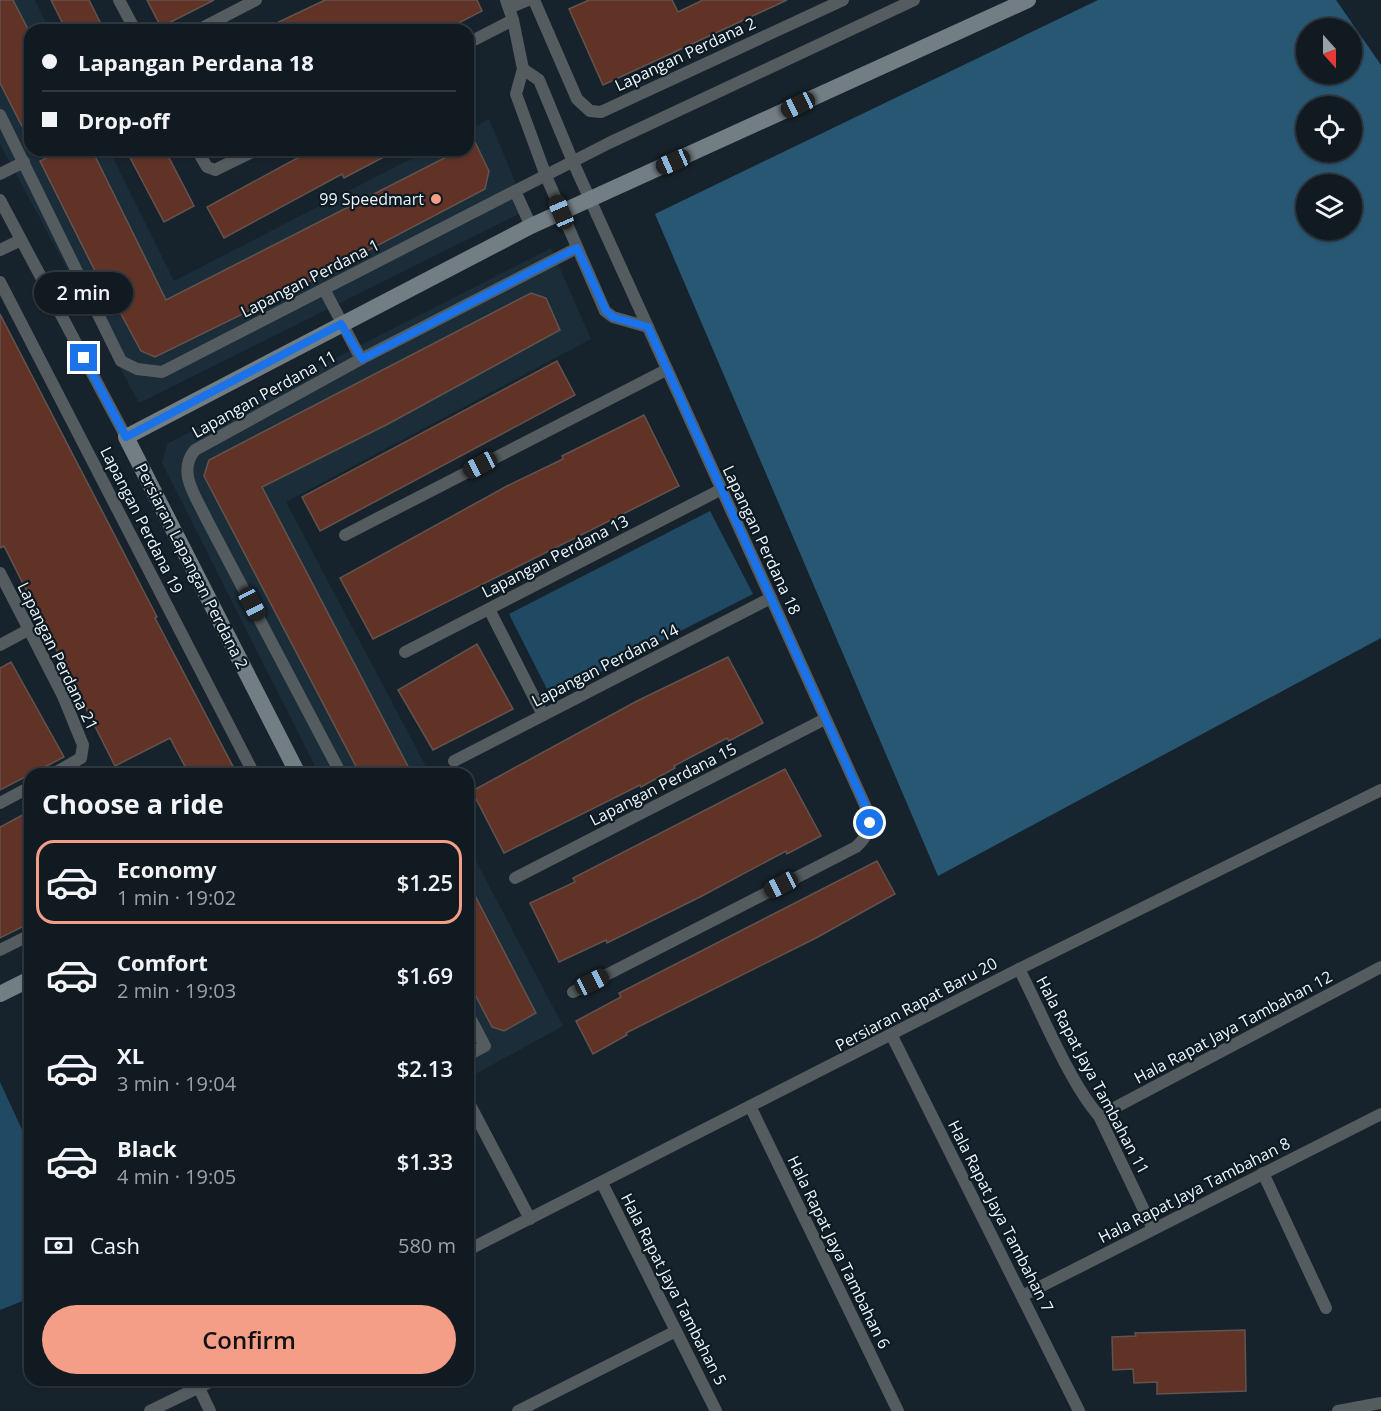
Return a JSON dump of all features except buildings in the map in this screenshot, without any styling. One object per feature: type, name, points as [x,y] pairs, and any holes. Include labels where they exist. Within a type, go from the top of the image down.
[{"type":"street","points":[[118,0],[132,24]]},
{"type":"street","points":[[210,24],[256,0]]},
{"type":"street","points":[[474,38],[509,9],[528,0]]},
{"type":"street","name":"Lapangan Perdana 2","points":[[534,0],[577,99],[590,111],[601,112],[843,0]]},
{"type":"street","name":"Lapangan Perdana 1","points":[[0,115],[121,361],[137,369],[162,372],[573,162],[914,0]]},
{"type":"street","points":[[126,437],[531,226],[1028,0]]},
{"type":"street","points":[[509,9],[523,69],[516,94],[561,212],[606,311],[613,317],[648,327]]},
{"type":"street","name":"Lapangan Perdana 18","points":[[523,69],[539,80],[589,200],[869,814],[868,834],[856,847],[573,992]]},
{"type":"street","points":[[200,156],[204,164],[211,169],[219,168],[244,156]]},
{"type":"street","points":[[0,174],[24,162]]},
{"type":"street","points":[[515,191],[531,226]]},
{"type":"street","name":"Persiaran Lapangan Perdana 2","points":[[0,200],[126,437],[295,768]]},
{"type":"street","points":[[0,250],[21,240]]},
{"type":"street","name":"Lapangan Perdana 11","points":[[338,768],[207,520],[187,477],[188,459],[195,450],[362,359],[577,248]]},
{"type":"street","name":"Lapangan Perdana 19","points":[[0,282],[251,768]]},
{"type":"street","points":[[324,290],[362,359]]},
{"type":"street","points":[[345,535],[666,370]]},
{"type":"street","name":"Lapangan Perdana 13","points":[[405,652],[720,490]]},
{"type":"street","name":"Lapangan Perdana 21","points":[[0,573],[63,696],[83,745],[81,758],[64,768]]},
{"type":"street","name":"Lapangan Perdana 14","points":[[454,761],[771,598]]},
{"type":"street","points":[[489,609],[543,715]]},
{"type":"street","points":[[0,645],[28,630]]},
{"type":"street","name":"Lapangan Perdana 15","points":[[515,878],[825,719]]},
{"type":"street","points":[[0,803],[24,790]]},
{"type":"street","name":"Persiaran Rapat Baru 20","points":[[474,1247],[751,1108],[1019,969],[1381,790]]},
{"type":"street","points":[[0,950],[24,938]]},
{"type":"street","name":"Hala Rapat Jaya Tambahan 12","points":[[1100,1116],[1381,967]]},
{"type":"street","name":"Hala Rapat Jaya Tambahan 11","points":[[1019,969],[1091,1107],[1100,1116],[1153,1229]]},
{"type":"street","points":[[0,994],[24,982]]},
{"type":"street","points":[[474,1025],[485,1046],[474,1051]]},
{"type":"street","name":"Hala Rapat Jaya Tambahan 7","points":[[892,1036],[1079,1411]]},
{"type":"street","name":"Hala Rapat Jaya Tambahan 6","points":[[751,1108],[895,1410]]},
{"type":"street","points":[[474,1112],[530,1219]]},
{"type":"street","name":"Hala Rapat Jaya Tambahan 8","points":[[1022,1296],[1381,1114]]},
{"type":"street","points":[[1263,1173],[1326,1308]]},
{"type":"street","name":"Hala Rapat Jaya Tambahan 5","points":[[602,1183],[717,1411]]},
{"type":"street","points":[[518,1411],[676,1331]]},
{"type":"street","points":[[150,1411],[203,1386]]},
{"type":"street","points":[[199,1388],[210,1411]]},
{"type":"street","points":[[1338,1411],[1381,1403]]},
{"type":"shaded area","points":[[0,0],[35,0],[46,24],[24,24],[24,156],[112,156],[174,281],[416,156],[474,156],[474,127],[489,119],[527,210],[139,403],[0,144]]},
{"type":"shaded area","points":[[1098,0],[1336,0],[1348,18],[1296,18],[1296,84],[1362,84],[1362,38],[1381,65],[1381,638],[938,876],[655,214]]},
{"type":"shaded area","points":[[551,248],[591,339],[286,502],[427,768],[316,768],[162,463],[167,444]]},
{"type":"shaded area","points":[[710,511],[753,594],[551,697],[509,614]]},
{"type":"shaded area","points":[[474,857],[563,1026],[474,1075]]},
{"type":"shaded area","points":[[0,1082],[24,1134],[24,1300],[0,1310]]},
{"type":"place","name":"99 Speedmart","points":[[436,199]]},
{"type":"route","points":[[84,358],[126,437],[341,324],[362,359],[577,248],[606,311],[613,317],[648,327],[869,814],[870,823]]}]
